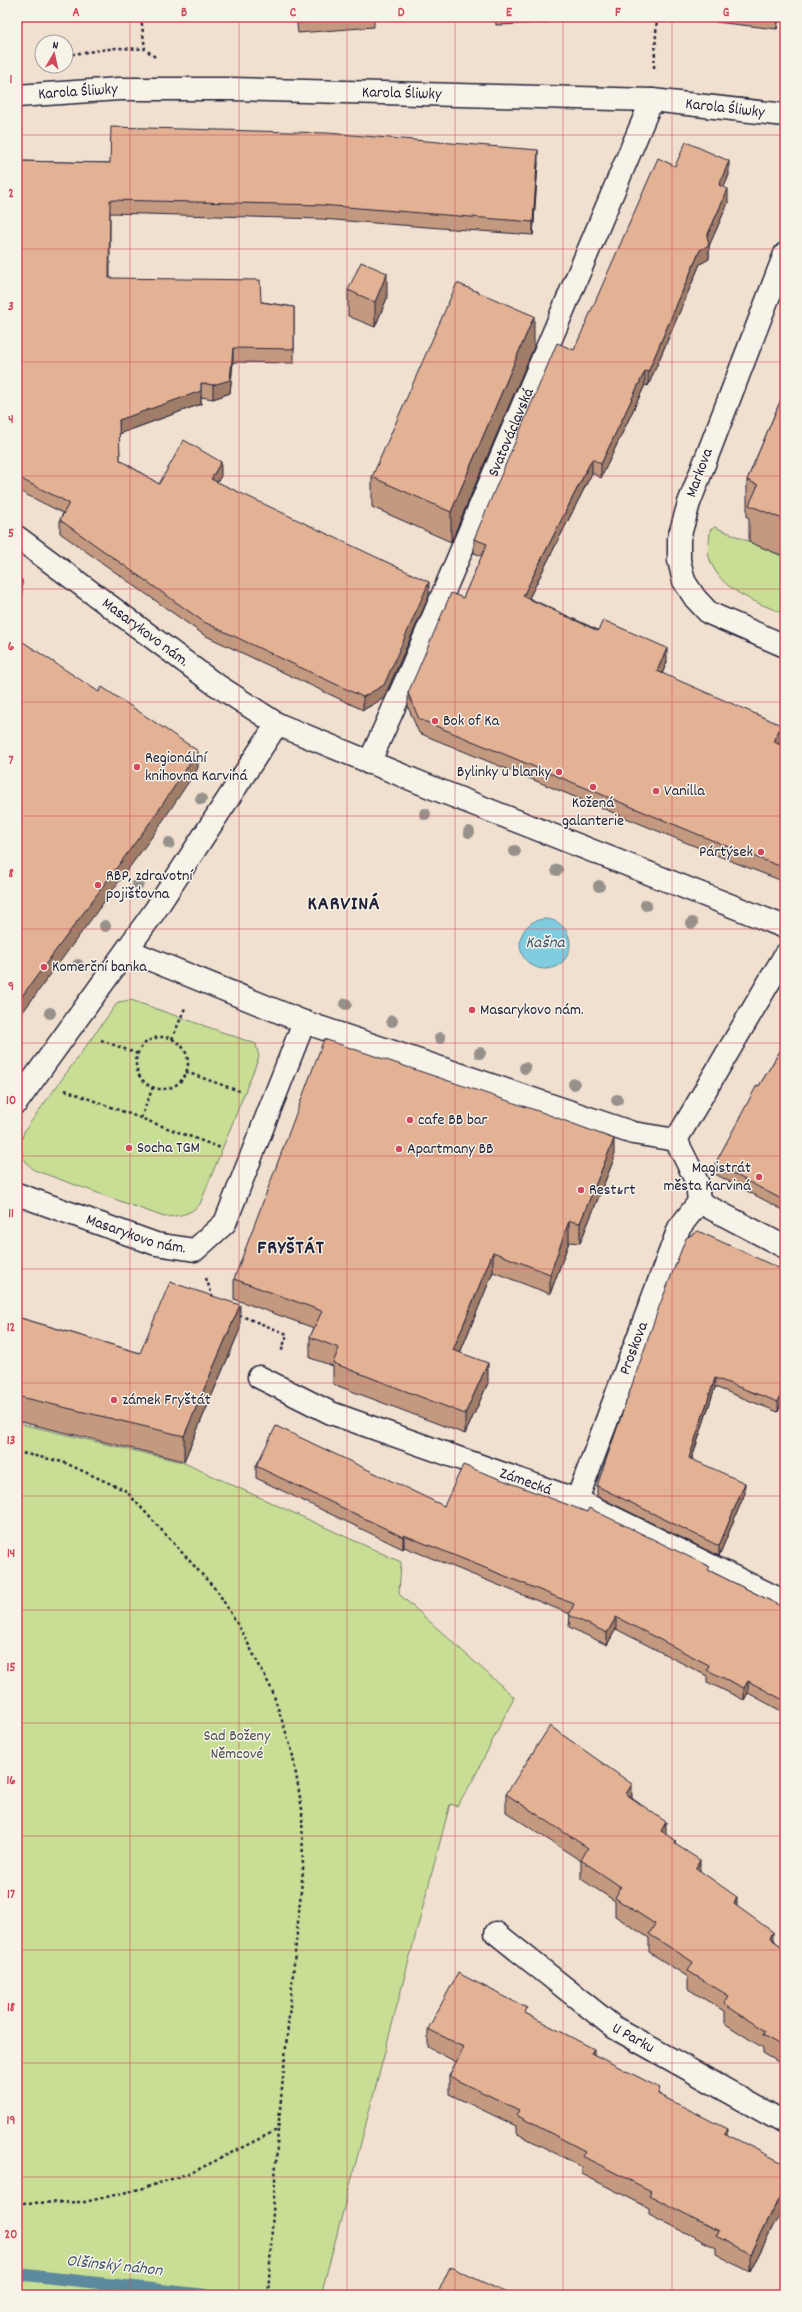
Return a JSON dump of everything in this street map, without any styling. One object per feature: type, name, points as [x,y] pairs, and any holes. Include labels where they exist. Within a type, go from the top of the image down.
[{"type":"street","name":"Karola Śliwky","points":[[17,96],[119,89],[232,89],[652,100],[785,115]]},
{"type":"street","name":"Svatováclavská","points":[[369,763],[412,667],[652,100]]},
{"type":"street","name":"Markova","points":[[785,254],[689,503],[679,538],[679,560],[684,581],[695,598],[709,613],[785,646]]},
{"type":"street","name":"Masarykovo nám.","points":[[17,537],[212,682],[277,724],[369,763],[785,927]]},
{"type":"street","points":[[17,1102],[127,950],[277,724]]},
{"type":"street","points":[[127,950],[304,1022],[632,1132],[676,1140]]},
{"type":"street","points":[[676,1140],[785,955]]},
{"type":"street","name":"Masarykovo nám.","points":[[17,1194],[156,1244],[195,1250],[225,1223],[304,1022]]},
{"type":"street","points":[[676,1140],[697,1182],[699,1202],[785,1247]]},
{"type":"street","name":"Proskova","points":[[577,1500],[679,1228],[699,1202]]},
{"type":"street","name":"Zámecká","points":[[265,1380],[331,1413],[577,1500],[785,1602]]},
{"type":"street","name":"U Parku","points":[[496,1933],[615,2028],[785,2123]]},
{"type":"path","points":[[652,100],[657,17]]},
{"type":"path","points":[[74,54],[116,48],[145,50]]},
{"type":"path","points":[[71,1029],[138,1054]]},
{"type":"path","points":[[161,1037],[172,1039],[183,1047],[187,1055],[186,1072],[175,1085],[167,1089],[153,1087],[143,1081],[139,1074],[136,1066],[138,1054],[152,1039],[161,1037]]},
{"type":"path","points":[[186,1072],[272,1103]]},
{"type":"path","points":[[34,1079],[250,1159]]},
{"type":"path","points":[[141,1118],[153,1087]]},
{"type":"path","points":[[195,1250],[216,1305]]},
{"type":"path","points":[[239,1315],[287,1334],[265,1380]]},
{"type":"path","points":[[17,1452],[63,1462],[126,1491],[218,1592],[242,1632],[272,1690],[292,1751],[302,1817],[303,1870],[278,2130],[268,2295]]},
{"type":"path","points":[[17,2203],[85,2202],[144,2188],[193,2172],[278,2130]]},
{"type":"green space","points":[[715,527],[785,557],[785,614],[740,594],[721,579],[714,569],[708,554],[710,530]]},
{"type":"green space","points":[[131,1000],[256,1044],[259,1057],[200,1204],[188,1213],[164,1217],[34,1170],[23,1156],[21,1141],[25,1130],[118,1002]]},
{"type":"green space","name":"Sad Boženy Němcové","points":[[17,1423],[182,1462],[401,1562],[399,1594],[514,1697],[473,1780],[457,1806],[450,1804],[321,2295],[17,2295]]},
{"type":"water","name":"Kašna","points":[[545,919],[554,921],[563,926],[568,935],[570,944],[568,953],[563,962],[554,967],[545,969],[536,967],[527,962],[522,953],[520,944],[522,935],[527,926],[536,921]]},
{"type":"building","points":[[297,17],[374,17],[374,18],[298,23]]},
{"type":"building","points":[[111,127],[327,133],[538,150],[533,222],[321,205],[110,200],[109,278],[260,280],[261,302],[294,307],[294,349],[233,348],[230,380],[213,385],[201,383],[201,391],[119,420],[120,460],[159,484],[184,440],[221,462],[211,479],[429,582],[384,685],[363,697],[204,622],[60,520],[69,503],[25,481],[17,475],[17,415],[19,415],[17,371],[17,230],[20,230],[18,161],[110,163]]},
{"type":"building","points":[[686,142],[729,161],[719,185],[728,189],[707,236],[709,245],[700,250],[648,372],[645,371],[601,464],[592,459],[523,596],[598,631],[603,620],[667,648],[657,671],[781,725],[774,742],[785,747],[785,868],[731,848],[419,719],[408,693],[451,593],[463,598],[487,544],[474,539],[557,343],[574,350],[658,158],[675,166]]},
{"type":"building","points":[[361,262],[387,273],[375,302],[348,290]]},
{"type":"building","points":[[457,283],[534,316],[451,512],[372,477]]},
{"type":"building","points":[[785,390],[785,520],[749,505],[758,485],[747,480]]},
{"type":"building","points":[[17,577],[22,580],[17,588]]},
{"type":"building","points":[[17,638],[99,692],[102,687],[198,751],[154,817],[17,1003]]},
{"type":"building","points":[[324,1039],[544,1113],[614,1139],[580,1223],[569,1221],[550,1274],[493,1252],[453,1350],[488,1363],[465,1414],[333,1363],[339,1348],[310,1337],[322,1311],[234,1279]]},
{"type":"building","points":[[785,1043],[785,1201],[715,1164],[757,1085],[759,1086]]},
{"type":"building","points":[[698,1231],[785,1271],[785,1393],[782,1392],[778,1402],[715,1378],[689,1458],[745,1483],[719,1546],[597,1486],[659,1307],[686,1238]]},
{"type":"building","name":"zámek Fryštát","points":[[170,1282],[240,1305],[184,1436],[17,1396],[17,1317],[140,1353]]},
{"type":"building","points":[[276,1426],[444,1506],[463,1465],[587,1512],[589,1508],[710,1567],[708,1570],[785,1608],[785,1701],[748,1681],[744,1688],[707,1670],[709,1665],[616,1617],[607,1633],[569,1615],[574,1604],[404,1535],[403,1537],[256,1466]]},
{"type":"building","points":[[550,1726],[632,1784],[626,1794],[666,1822],[661,1831],[676,1841],[675,1844],[700,1860],[696,1868],[737,1897],[734,1904],[773,1932],[770,1938],[785,1949],[785,2048],[763,2035],[765,2031],[724,2004],[729,1996],[688,1971],[693,1962],[649,1934],[655,1924],[615,1898],[621,1887],[581,1860],[588,1848],[506,1794]]},
{"type":"building","points":[[458,1973],[527,2008],[525,2013],[594,2049],[591,2053],[660,2088],[658,2094],[727,2129],[724,2133],[785,2164],[785,2189],[772,2210],[750,2254],[716,2236],[718,2231],[649,2195],[651,2191],[582,2156],[585,2151],[516,2115],[519,2110],[449,2076],[464,2047],[428,2029]]},
{"type":"building","points":[[450,2267],[511,2295],[437,2295]]},
{"type":"waterway","name":"Olšinský náhon","points":[[17,2274],[206,2295]]},
{"type":"place","name":"Bok of Ka","points":[[435,721]]},
{"type":"place","name":"Regionální knihovna Karviná","points":[[137,767]]},
{"type":"place","name":"Bylinky u blanky","points":[[559,772]]},
{"type":"place","name":"Kožená galanterie","points":[[593,787]]},
{"type":"place","name":"Vanilla","points":[[656,791]]},
{"type":"place","name":"Pártýsek","points":[[761,852]]},
{"type":"place","name":"RBP, zdravotní pojišťovna","points":[[98,885]]},
{"type":"place","name":"Komerční banka","points":[[44,967]]},
{"type":"place","name":"Masarykovo nám.","points":[[472,1010]]},
{"type":"place","name":"cafe BB bar","points":[[410,1120]]},
{"type":"place","name":"Socha TGM","points":[[129,1148]]},
{"type":"place","name":"Apartmany BB","points":[[399,1149]]},
{"type":"place","name":"Magistrát města Karviná","points":[[759,1177]]},
{"type":"place","name":"Rest&rt","points":[[581,1190]]},
{"type":"place","name":"zámek Fryštát","points":[[114,1400]]},
{"type":"district","name":"KARVINÁ","points":[[344,905]]},
{"type":"district","name":"FRYŠTÁT","points":[[291,1249]]}]
